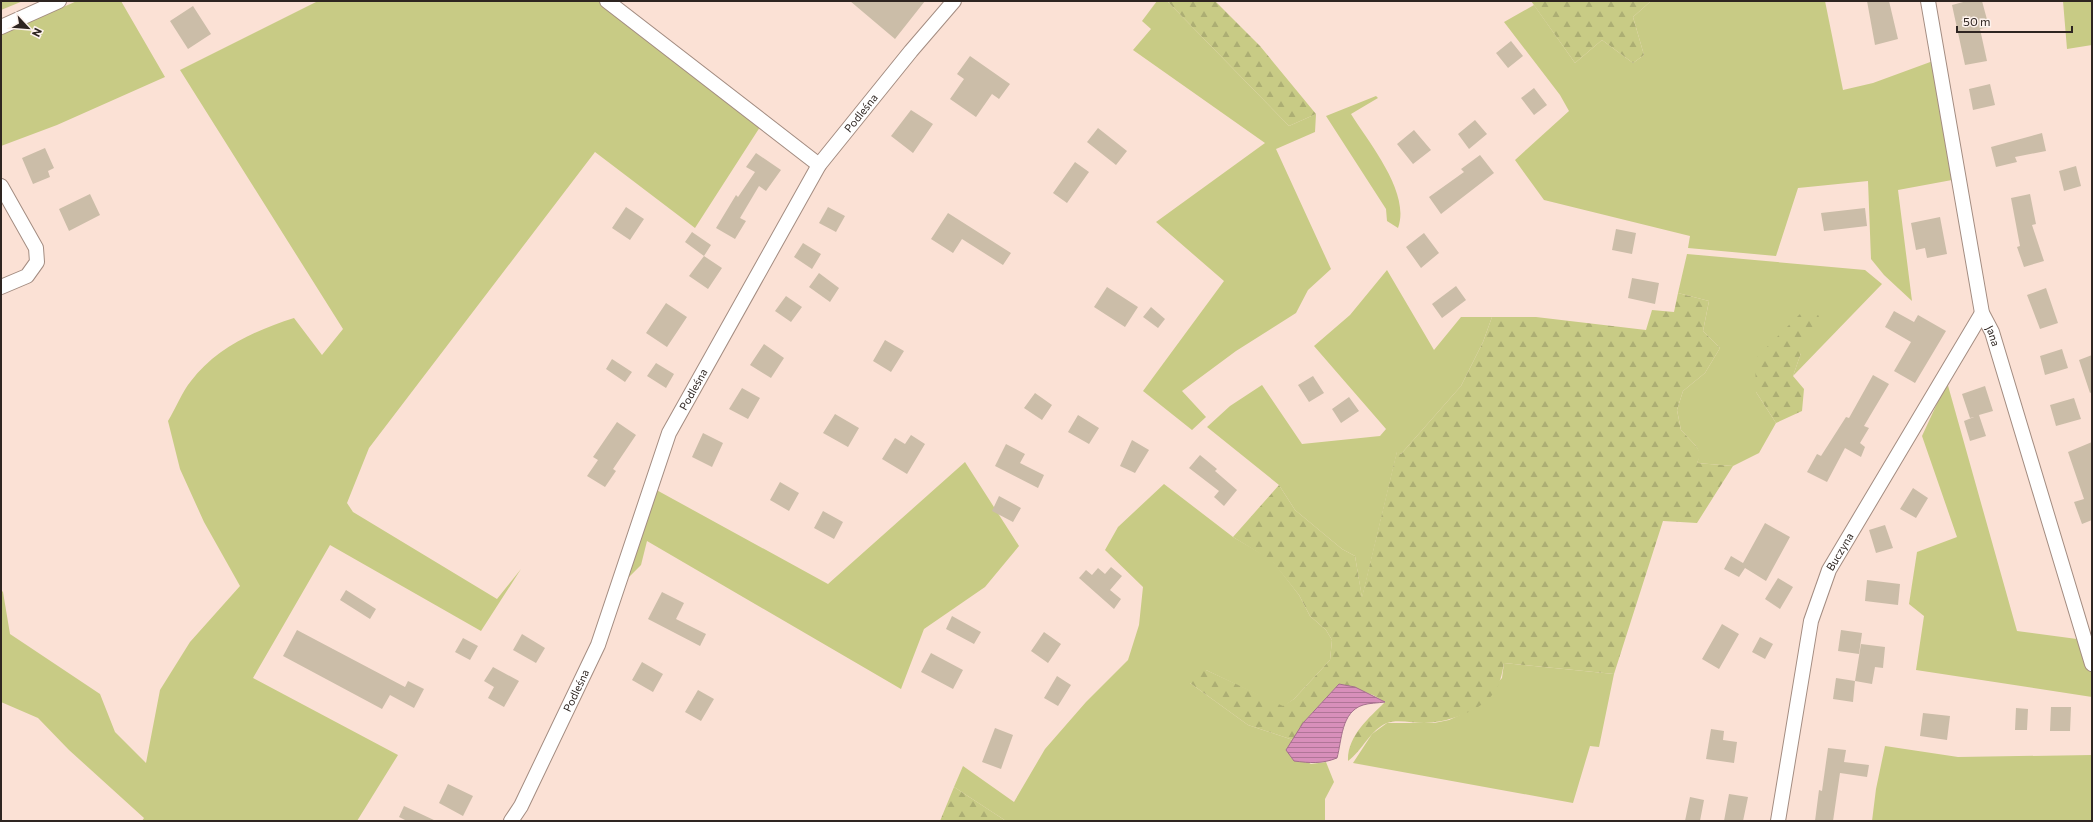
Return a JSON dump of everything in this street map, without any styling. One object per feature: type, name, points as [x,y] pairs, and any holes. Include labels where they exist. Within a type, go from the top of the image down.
[{"type":"street","points":[[1,27],[59,1]]},
{"type":"street","points":[[607,1],[819,165]]},
{"type":"street","name":"Podleśna","points":[[511,821],[521,806],[598,645],[669,432],[819,165],[911,51],[954,1]]},
{"type":"street","name":"Jana","points":[[1928,1],[1982,314],[1992,332],[2092,664]]},
{"type":"street","points":[[1,186],[36,248],[37,262],[27,276],[1,287]]},
{"type":"street","name":"Buczyna","points":[[1778,821],[1811,621],[1829,570],[1982,314]]},
{"type":"green space","points":[[1,1],[23,1],[1,10]]},
{"type":"green space","points":[[77,1],[121,1],[165,77],[57,125],[1,146],[1,34]]},
{"type":"green space","points":[[318,1],[607,1],[760,127],[695,228],[595,152],[369,448],[347,503],[353,512],[497,599],[521,569],[481,631],[330,545],[253,678],[398,755],[357,821],[142,821],[144,818],[69,750],[38,718],[1,702],[1,590],[3,592],[10,634],[100,694],[115,732],[146,763],[160,690],[190,642],[240,586],[204,522],[180,469],[168,421],[185,390],[201,369],[225,350],[251,335],[265,328],[294,318],[322,355],[343,329],[180,70]]},
{"type":"green space","points":[[1157,1],[1167,1],[1289,126],[1316,114],[1315,132],[1276,149],[1331,269],[1308,290],[1296,313],[1236,351],[1182,391],[1206,417],[1192,430],[1143,391],[1224,281],[1156,222],[1265,143],[1133,50],[1151,29],[1142,21]]},
{"type":"green space","points":[[1167,1],[1215,1],[1260,46],[1316,114],[1289,126]]},
{"type":"green space","points":[[1531,1],[1651,1],[1633,17],[1644,55],[1633,63],[1602,40],[1575,63]]},
{"type":"green space","points":[[1651,1],[1825,1],[1843,90],[1873,83],[1933,61],[1952,180],[1898,190],[1912,301],[1884,275],[1871,259],[1868,181],[1798,188],[1776,256],[1688,248],[1690,236],[1544,200],[1515,160],[1569,111],[1560,95],[1504,22],[1534,5],[1575,63],[1602,40],[1633,63],[1644,55],[1633,17]]},
{"type":"green space","points":[[2063,1],[2092,1],[2092,45],[2067,49]]},
{"type":"green space","points":[[1376,96],[1378,98],[1351,114],[1377,154],[1394,184],[1399,200],[1400,214],[1398,228],[1387,221],[1386,209],[1326,116]]},
{"type":"green space","points":[[1687,254],[1865,270],[1882,284],[1793,376],[1801,353],[1756,392],[1776,423],[1759,453],[1733,466],[1697,463],[1700,454],[1696,446],[1681,430],[1677,410],[1683,391],[1705,373],[1720,348],[1703,331],[1709,301],[1678,293]]},
{"type":"green space","points":[[1387,270],[1434,350],[1461,317],[1492,317],[1483,342],[1461,386],[1401,454],[1397,452],[1362,598],[1355,556],[1342,549],[1295,510],[1279,485],[1207,427],[1230,406],[1262,385],[1302,444],[1380,436],[1386,429],[1314,346],[1350,315]]},
{"type":"green space","points":[[1678,293],[1709,301],[1703,331],[1720,348],[1705,373],[1683,391],[1677,410],[1681,430],[1696,446],[1701,454],[1697,463],[1733,466],[1697,523],[1663,521],[1614,674],[1504,663],[1495,691],[1479,706],[1471,711],[1442,721],[1424,723],[1395,721],[1387,723],[1376,730],[1358,752],[1348,761],[1351,743],[1360,728],[1385,702],[1373,695],[1339,684],[1303,723],[1293,740],[1248,725],[1190,683],[1188,671],[1195,668],[1206,670],[1283,706],[1294,699],[1330,660],[1332,640],[1326,630],[1310,616],[1299,595],[1272,561],[1233,537],[1279,485],[1295,510],[1342,549],[1355,556],[1362,597],[1397,451],[1401,454],[1461,386],[1483,342],[1492,317],[1536,317],[1646,330],[1652,310],[1674,312]]},
{"type":"green space","points":[[1807,307],[1819,316],[1801,353],[1793,376],[1804,389],[1802,411],[1776,423],[1756,392],[1755,359]]},
{"type":"green space","points":[[1947,382],[2017,631],[2092,641],[2092,697],[1916,670],[1924,616],[1909,604],[1917,552],[1957,537],[1922,436]]},
{"type":"green space","points":[[965,462],[1019,546],[985,587],[924,629],[901,689],[647,541],[641,565],[628,578],[636,531],[651,487],[828,584]]},
{"type":"green space","points":[[1164,484],[1233,537],[1272,560],[1299,595],[1310,616],[1326,630],[1332,640],[1330,660],[1294,699],[1283,707],[1206,670],[1190,683],[1248,725],[1293,740],[1286,750],[1311,764],[1326,762],[1334,782],[1325,799],[1325,821],[1006,821],[954,787],[963,766],[1014,802],[1045,749],[1086,702],[1128,660],[1139,625],[1143,587],[1105,550],[1118,527]]},
{"type":"green space","points":[[1504,663],[1614,674],[1599,747],[1590,746],[1573,803],[1353,763],[1372,734],[1387,723],[1434,723],[1449,720],[1473,709],[1502,678]]},
{"type":"green space","points":[[1885,746],[1958,757],[2092,755],[2092,821],[1872,821],[1876,789]]},
{"type":"green space","points":[[954,787],[1006,821],[940,821]]},
{"type":"shaded area","points":[[1339,684],[1355,687],[1385,702],[1363,705],[1350,714],[1346,720],[1337,758],[1316,762],[1294,761],[1286,750],[1303,723]]},
{"type":"building","points":[[850,1],[925,1],[895,39]]},
{"type":"building","points":[[1867,1],[1889,1],[1898,39],[1875,45]]},
{"type":"building","points":[[1967,1],[1982,1],[1989,27],[1980,29],[1987,61],[1965,65],[1952,5]]},
{"type":"building","points":[[193,6],[211,34],[188,49],[170,21]]},
{"type":"building","points":[[1511,41],[1523,56],[1508,68],[1496,53]]},
{"type":"building","points":[[970,56],[1010,84],[999,99],[992,94],[976,117],[950,99],[964,79],[957,74]]},
{"type":"building","points":[[1990,84],[1995,105],[1973,110],[1969,89]]},
{"type":"building","points":[[1534,88],[1547,105],[1534,115],[1521,98]]},
{"type":"building","points":[[911,110],[933,124],[913,153],[891,136]]},
{"type":"building","points":[[1475,120],[1487,134],[1469,149],[1458,134]]},
{"type":"building","points":[[1098,128],[1127,151],[1116,165],[1087,142]]},
{"type":"building","points":[[1414,130],[1431,150],[1413,164],[1397,144]]},
{"type":"building","points":[[2042,133],[2046,151],[2015,157],[2017,162],[1996,167],[1991,147]]},
{"type":"building","points":[[45,148],[54,168],[48,171],[50,177],[33,184],[22,158]]},
{"type":"building","points":[[756,153],[781,170],[766,191],[759,186],[740,218],[746,221],[735,239],[716,228],[736,195],[738,197],[755,172],[746,167]]},
{"type":"building","points":[[1480,155],[1494,173],[1441,214],[1429,197],[1464,172],[1461,169]]},
{"type":"building","points":[[1075,162],[1089,172],[1067,203],[1053,193]]},
{"type":"building","points":[[2076,166],[2081,186],[2064,191],[2059,171]]},
{"type":"building","points":[[90,194],[100,215],[69,231],[59,209]]},
{"type":"building","points":[[2030,194],[2036,224],[2032,225],[2044,261],[2024,267],[2017,247],[2020,246],[2011,198]]},
{"type":"building","points":[[626,207],[644,219],[630,240],[612,228]]},
{"type":"building","points":[[828,207],[845,216],[836,232],[819,223]]},
{"type":"building","points":[[1865,208],[1867,226],[1824,231],[1821,213]]},
{"type":"building","points":[[948,213],[1011,253],[1003,265],[962,239],[953,253],[931,239]]},
{"type":"building","points":[[1940,217],[1947,254],[1927,258],[1925,248],[1916,250],[1911,223]]},
{"type":"building","points":[[1616,229],[1636,233],[1632,254],[1612,250]]},
{"type":"building","points":[[692,232],[711,245],[704,256],[685,242]]},
{"type":"building","points":[[1424,233],[1439,253],[1421,268],[1406,247]]},
{"type":"building","points":[[803,243],[821,254],[812,269],[794,257]]},
{"type":"building","points":[[704,256],[722,268],[708,289],[689,276]]},
{"type":"building","points":[[819,273],[839,288],[830,302],[809,287]]},
{"type":"building","points":[[1632,278],[1659,283],[1655,304],[1628,298]]},
{"type":"building","points":[[1456,286],[1466,300],[1442,318],[1432,304]]},
{"type":"building","points":[[1107,287],[1138,307],[1125,327],[1094,307]]},
{"type":"building","points":[[2046,288],[2058,323],[2040,329],[2027,295]]},
{"type":"building","points":[[786,296],[802,307],[791,322],[775,311]]},
{"type":"building","points":[[666,303],[687,317],[667,347],[646,333]]},
{"type":"building","points":[[1151,307],[1165,319],[1158,328],[1143,317]]},
{"type":"building","points":[[1894,311],[1914,322],[1918,315],[1946,331],[1915,383],[1894,371],[1911,342],[1885,327]]},
{"type":"building","points":[[885,340],[904,351],[891,372],[873,361]]},
{"type":"building","points":[[764,344],[784,358],[771,378],[750,365]]},
{"type":"building","points":[[2062,349],[2068,368],[2045,375],[2040,356]]},
{"type":"building","points":[[2092,355],[2092,392],[2090,393],[2079,360]]},
{"type":"building","points":[[612,359],[632,372],[625,382],[606,369]]},
{"type":"building","points":[[656,363],[674,374],[666,388],[647,376]]},
{"type":"building","points":[[1873,375],[1889,384],[1864,426],[1869,428],[1860,443],[1865,447],[1861,457],[1845,448],[1827,482],[1807,472],[1817,454],[1821,456],[1846,417],[1849,418]]},
{"type":"building","points":[[1313,376],[1324,393],[1309,402],[1298,385]]},
{"type":"building","points":[[1985,386],[1993,411],[1979,415],[1986,436],[1970,441],[1964,421],[1974,417],[1970,418],[1962,394]]},
{"type":"building","points":[[742,388],[760,398],[748,419],[729,409]]},
{"type":"building","points":[[1035,393],[1052,405],[1042,420],[1024,408]]},
{"type":"building","points":[[1349,397],[1359,411],[1341,423],[1332,409]]},
{"type":"building","points":[[2074,398],[2081,419],[2056,426],[2050,405]]},
{"type":"building","points":[[835,414],[859,428],[848,447],[823,433]]},
{"type":"building","points":[[1078,415],[1099,428],[1089,444],[1068,432]]},
{"type":"building","points":[[617,422],[636,435],[613,469],[616,471],[605,487],[587,476],[598,460],[593,457]]},
{"type":"building","points":[[703,433],[723,443],[712,467],[692,457]]},
{"type":"building","points":[[911,435],[925,444],[907,474],[882,459],[895,438],[905,444]]},
{"type":"building","points":[[1132,440],[1149,450],[1135,473],[1120,466]]},
{"type":"building","points":[[2092,442],[2092,520],[2082,524],[2074,502],[2084,499],[2068,452]]},
{"type":"building","points":[[1006,444],[1025,454],[1020,463],[1044,475],[1038,488],[995,466]]},
{"type":"building","points":[[1200,455],[1217,469],[1215,471],[1237,490],[1224,506],[1214,497],[1219,491],[1189,468]]},
{"type":"building","points":[[780,482],[799,493],[789,511],[770,500]]},
{"type":"building","points":[[1913,488],[1928,498],[1916,518],[1900,509]]},
{"type":"building","points":[[999,496],[1021,508],[1013,522],[992,511]]},
{"type":"building","points":[[823,511],[843,522],[834,539],[814,528]]},
{"type":"building","points":[[1765,523],[1790,537],[1766,581],[1745,568],[1739,577],[1724,569],[1731,556],[1743,563]]},
{"type":"building","points":[[1885,525],[1893,548],[1876,553],[1869,530]]},
{"type":"building","points":[[1111,567],[1122,576],[1110,590],[1121,599],[1114,609],[1079,578],[1086,570],[1092,575],[1098,568],[1105,574]]},
{"type":"building","points":[[1778,578],[1793,587],[1780,609],[1765,599]]},
{"type":"building","points":[[1867,580],[1900,584],[1898,605],[1865,601]]},
{"type":"building","points":[[346,590],[376,609],[370,619],[340,600]]},
{"type":"building","points":[[662,592],[684,603],[676,619],[706,634],[700,646],[648,619]]},
{"type":"building","points":[[952,616],[981,632],[974,644],[946,629]]},
{"type":"building","points":[[1722,624],[1739,634],[1719,669],[1702,659]]},
{"type":"building","points":[[297,630],[405,687],[408,681],[424,689],[414,708],[390,695],[382,709],[283,656]]},
{"type":"building","points":[[1841,630],[1862,633],[1859,654],[1838,651]]},
{"type":"building","points":[[1044,632],[1061,644],[1048,663],[1031,651]]},
{"type":"building","points":[[522,634],[545,648],[536,663],[513,650]]},
{"type":"building","points":[[1760,637],[1773,644],[1765,659],[1752,652]]},
{"type":"building","points":[[463,638],[478,646],[470,660],[455,652]]},
{"type":"building","points":[[1861,644],[1885,647],[1883,668],[1875,667],[1872,684],[1855,681]]},
{"type":"building","points":[[931,653],[963,670],[953,689],[921,672]]},
{"type":"building","points":[[642,662],[663,674],[653,692],[632,680]]},
{"type":"building","points":[[493,667],[519,681],[504,707],[488,698],[494,687],[484,681]]},
{"type":"building","points":[[1057,676],[1071,685],[1058,706],[1044,698]]},
{"type":"building","points":[[1836,678],[1855,681],[1853,702],[1833,699]]},
{"type":"building","points":[[698,690],[714,699],[701,721],[685,712]]},
{"type":"building","points":[[2051,707],[2071,707],[2070,731],[2050,731]]},
{"type":"building","points":[[2016,708],[2028,709],[2027,730],[2015,730]]},
{"type":"building","points":[[1923,713],[1950,716],[1947,740],[1920,736]]},
{"type":"building","points":[[995,728],[1013,735],[1001,769],[982,762]]},
{"type":"building","points":[[1711,729],[1724,731],[1723,740],[1737,742],[1734,763],[1706,759]]},
{"type":"building","points":[[1828,748],[1846,750],[1844,762],[1869,765],[1867,777],[1840,773],[1833,821],[1815,821],[1819,790],[1822,791]]},
{"type":"building","points":[[448,784],[473,796],[463,816],[439,803]]},
{"type":"building","points":[[1729,794],[1748,797],[1743,821],[1724,821]]},
{"type":"building","points":[[1690,797],[1704,800],[1700,821],[1685,821]]},
{"type":"building","points":[[404,806],[436,821],[407,821],[399,817]]}]
